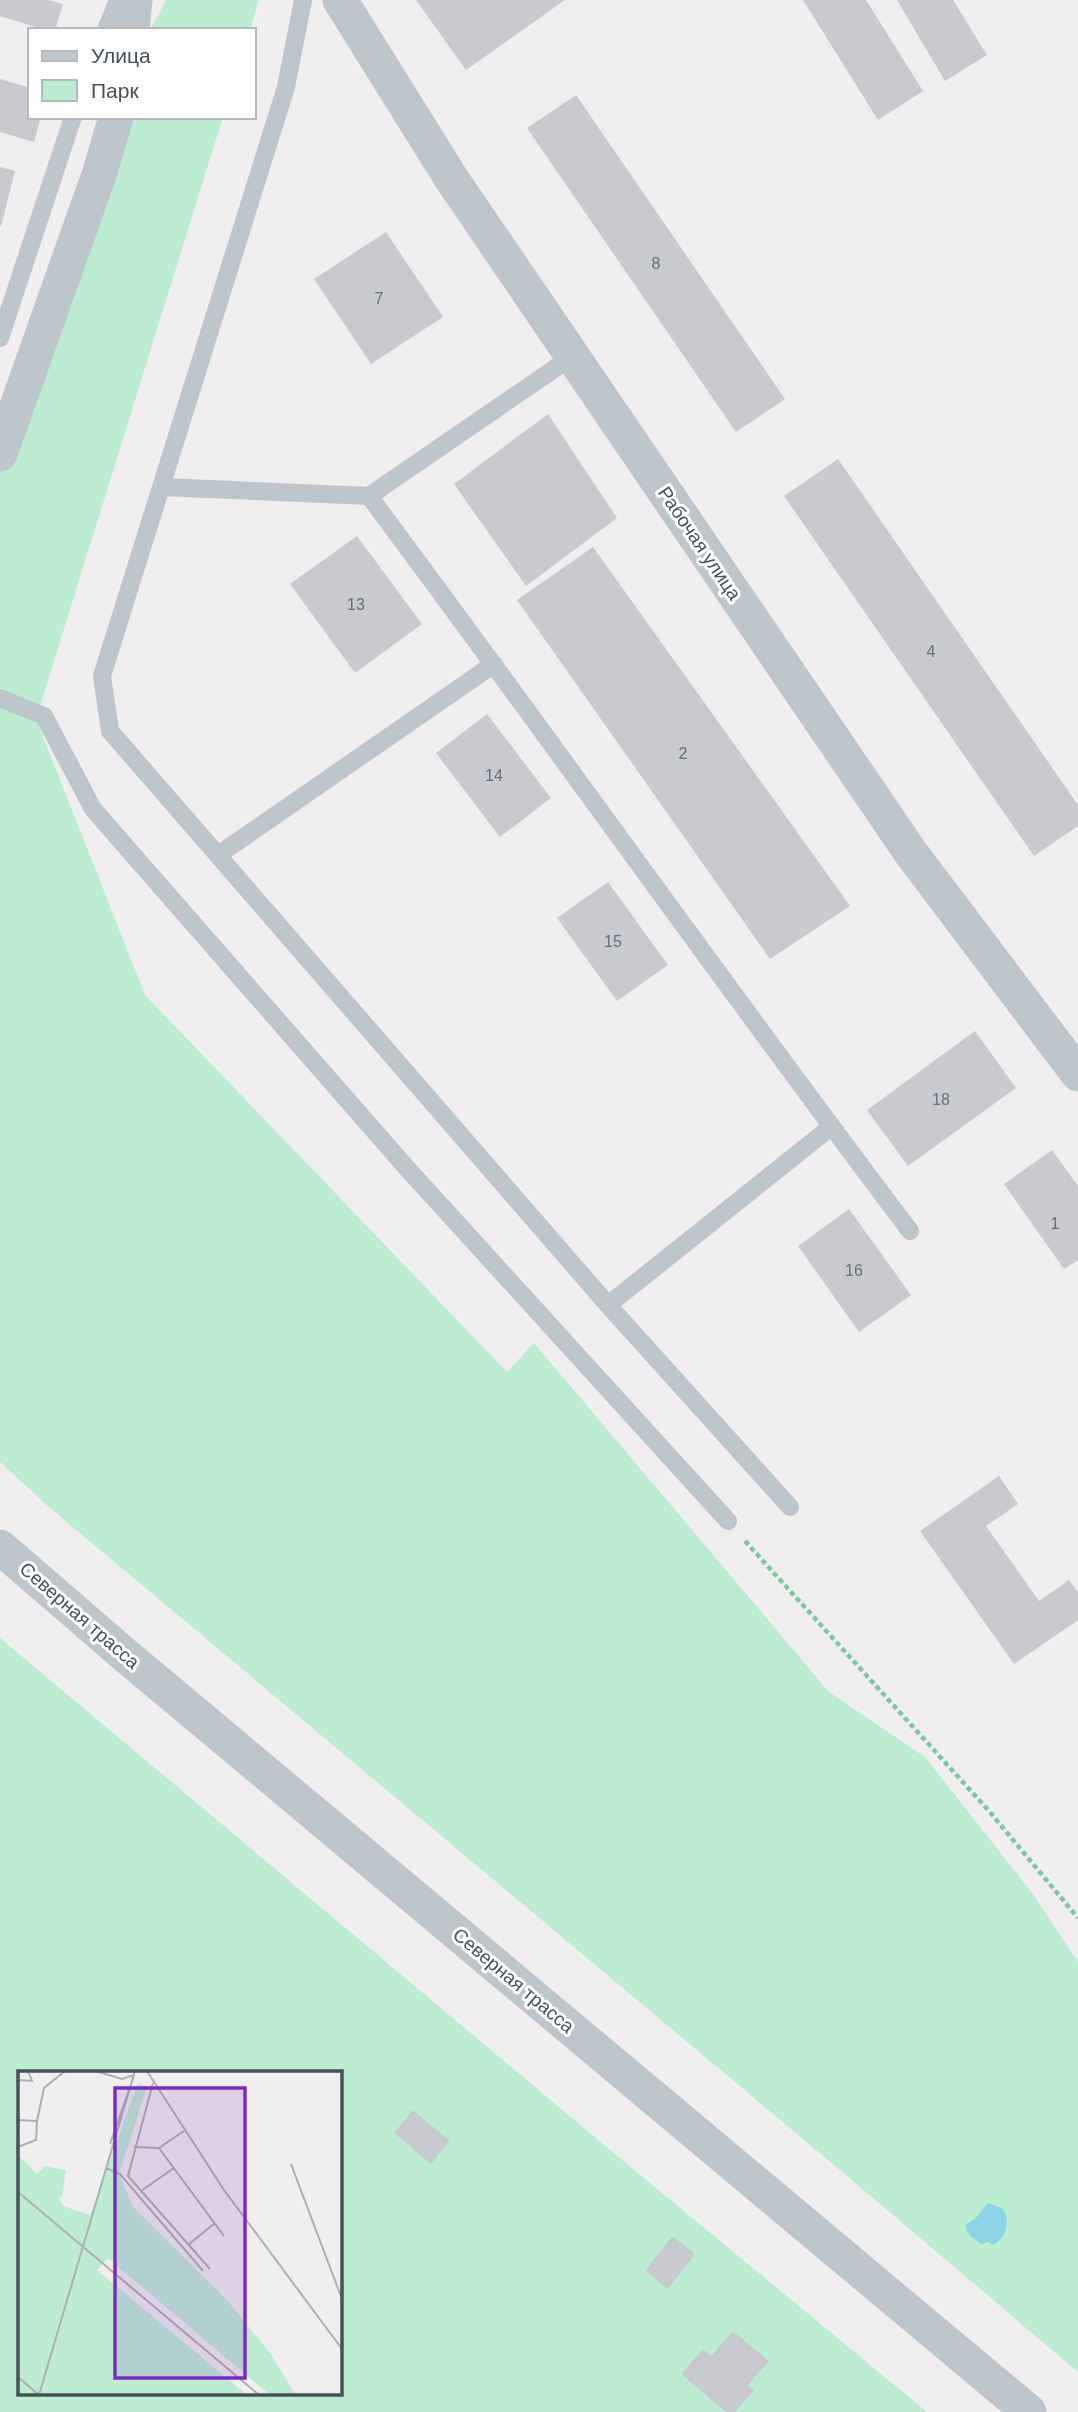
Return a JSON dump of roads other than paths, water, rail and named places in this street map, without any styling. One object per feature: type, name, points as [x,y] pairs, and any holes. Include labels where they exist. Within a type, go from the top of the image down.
[{"type":"street","points":[[132,28],[135,0]]},
{"type":"street","name":"Рабочая улица","points":[[340,0],[452,178],[911,853],[1078,1074]]},
{"type":"street","points":[[0,454],[100,172],[115,119]]},
{"type":"street","name":"Северная трасса","points":[[0,1547],[1029,2412]]},
{"type":"lane","points":[[107,28],[118,0]]},
{"type":"lane","points":[[303,0],[286,87],[102,676],[110,731],[608,1305],[790,1507]]},
{"type":"lane","points":[[0,338],[72,119]]},
{"type":"lane","points":[[161,487],[369,496],[573,356]]},
{"type":"lane","points":[[369,496],[910,1231]]},
{"type":"lane","points":[[218,855],[494,663]]},
{"type":"lane","points":[[0,698],[44,716],[93,809],[405,1166],[728,1521]]},
{"type":"lane","points":[[608,1305],[831,1127]]},
{"type":"water","points":[[988,2203],[1003,2209],[1007,2219],[1004,2234],[993,2245],[988,2242],[982,2244],[969,2234],[966,2228],[966,2224],[975,2219]]}]
